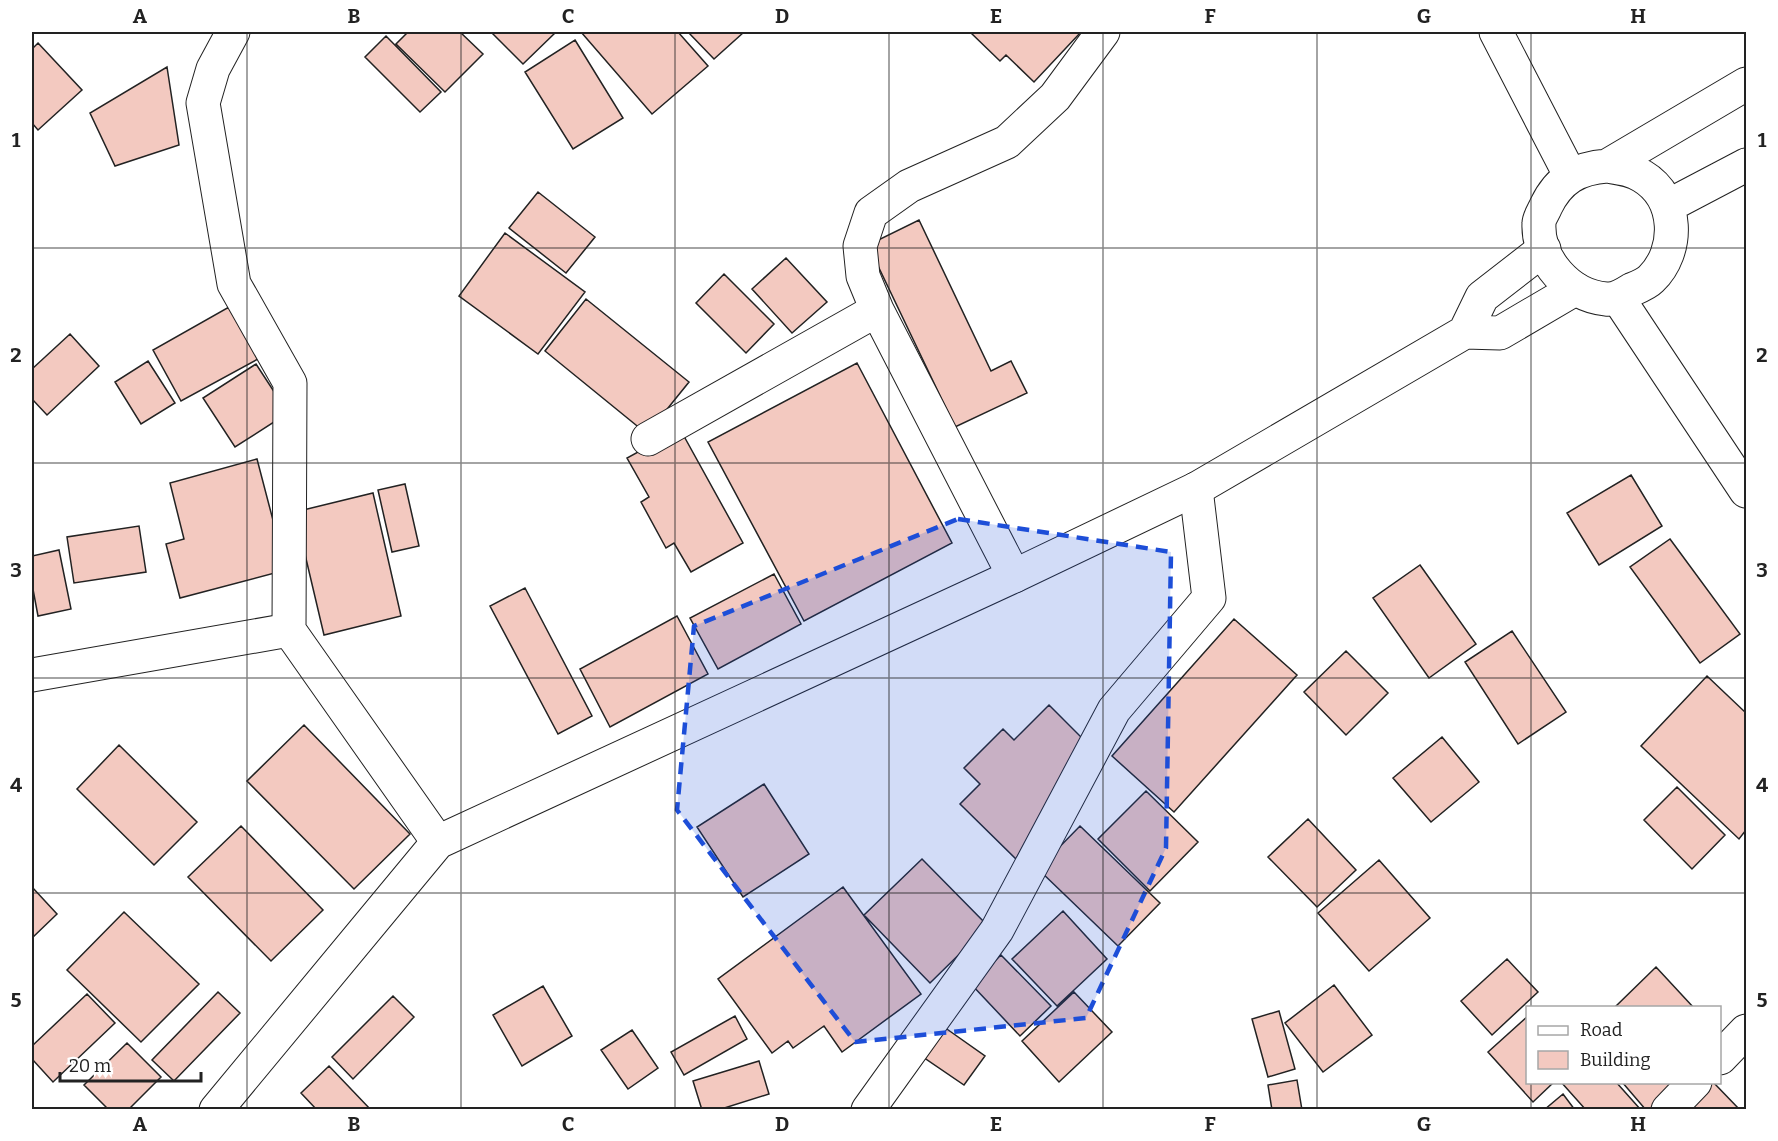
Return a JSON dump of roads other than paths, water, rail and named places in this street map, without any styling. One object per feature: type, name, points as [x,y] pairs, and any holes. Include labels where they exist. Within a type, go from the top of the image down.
[{"type":"street","points":[[233,32],[213,69],[203,103],[234,284],[290,383],[289,630],[438,842]]},
{"type":"street","points":[[1014,576],[877,310],[863,276],[860,246],[871,213],[909,186],[1007,142],[1055,97],[1103,32]]},
{"type":"street","points":[[1496,32],[1570,175]]},
{"type":"street","points":[[1607,166],[1746,84]]},
{"type":"street","points":[[1668,206],[1746,165]]},
{"type":"street","points":[[1607,166],[1626,169],[1644,177],[1658,190],[1668,206],[1672,226],[1671,247],[1662,266],[1649,281],[1618,297],[1606,299],[1575,289],[1560,278],[1548,260],[1539,222],[1550,198],[1570,175],[1594,167],[1607,166]]},
{"type":"street","points":[[1465,332],[1482,297],[1544,249]]},
{"type":"street","points":[[216,1110],[438,842],[1014,576],[1196,489],[1465,332],[1500,333],[1575,289]]},
{"type":"street","points":[[1618,297],[1746,491]]},
{"type":"street","points":[[648,439],[877,310]]},
{"type":"street","points":[[868,1110],[997,930],[1114,710],[1209,598],[1196,489]]},
{"type":"street","points":[[32,675],[289,630]]},
{"type":"street","points":[[1721,1056],[1746,1030]]},
{"type":"street","points":[[1668,1110],[1694,1084]]}]
